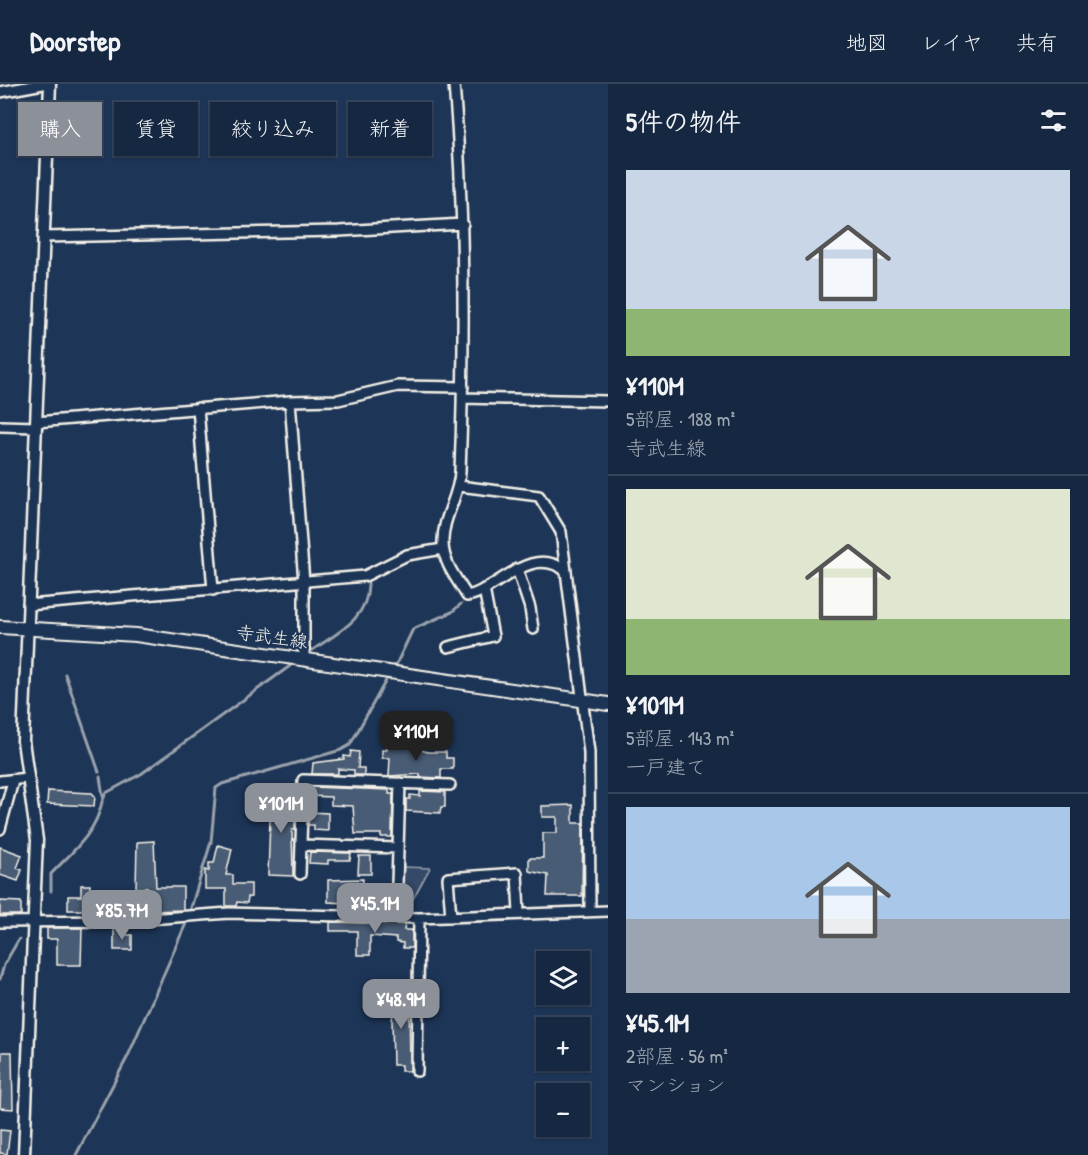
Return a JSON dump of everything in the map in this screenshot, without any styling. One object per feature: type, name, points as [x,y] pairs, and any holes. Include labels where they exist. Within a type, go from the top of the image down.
[{"type":"main road","name":"寺武生線","points":[[0,627],[136,635],[608,704]]},
{"type":"street","points":[[0,92],[44,84]]},
{"type":"street","points":[[24,1155],[37,824],[27,778],[23,741],[50,84]]},
{"type":"street","points":[[454,84],[463,224],[463,387],[459,486],[446,524],[443,549],[449,566],[468,596],[484,589],[502,576],[545,562],[558,564],[566,571]]},
{"type":"street","points":[[44,237],[339,231],[463,224]]},
{"type":"street","points":[[0,426],[198,408],[338,400],[398,386],[463,387]]},
{"type":"street","points":[[462,398],[608,401]]},
{"type":"street","points":[[290,401],[304,582],[304,660]]},
{"type":"street","points":[[198,408],[213,590]]},
{"type":"street","points":[[459,486],[539,496],[561,532],[589,752],[590,911]]},
{"type":"street","points":[[28,605],[369,575],[407,555],[443,549]]},
{"type":"street","points":[[518,569],[530,608],[533,628]]},
{"type":"street","points":[[448,647],[494,636],[484,589]]},
{"type":"street","points":[[0,781],[27,778]]},
{"type":"street","points":[[300,874],[303,780],[450,785]]},
{"type":"street","points":[[0,830],[13,781]]},
{"type":"street","points":[[396,917],[400,783]]},
{"type":"street","points":[[301,845],[398,848]]},
{"type":"street","points":[[451,917],[448,878],[518,873],[519,914]]},
{"type":"street","points":[[0,922],[122,921],[229,913],[419,918],[608,910]]},
{"type":"street","points":[[417,1071],[419,918]]},
{"type":"shaded area","points":[[403,867],[430,868],[413,899],[402,898]]},
{"type":"building","points":[[387,745],[422,747],[421,750],[428,752],[446,752],[446,758],[453,758],[453,769],[441,769],[441,778],[420,777],[420,774],[389,776],[390,758],[382,758],[382,750],[387,750]]},
{"type":"building","points":[[351,751],[359,752],[358,768],[364,768],[364,775],[354,775],[354,770],[338,769],[338,774],[312,774],[313,763],[344,759],[344,756],[350,757]]},
{"type":"building","points":[[312,787],[389,790],[389,794],[393,794],[392,837],[381,837],[381,834],[355,834],[353,806],[331,805],[331,797],[311,796]]},
{"type":"building","points":[[271,790],[296,791],[295,800],[290,799],[288,818],[295,819],[295,830],[292,830],[293,876],[268,875]]},
{"type":"building","points":[[48,791],[92,793],[95,796],[94,806],[47,804]]},
{"type":"building","points":[[420,791],[445,792],[445,807],[441,807],[440,813],[406,811],[406,799],[410,799],[410,795],[420,796]]},
{"type":"building","points":[[573,805],[573,823],[583,823],[582,896],[547,896],[548,875],[529,871],[529,858],[543,858],[543,833],[557,833],[557,817],[542,817],[542,806]]},
{"type":"building","points":[[309,812],[328,813],[328,831],[314,830],[314,825],[308,825]]},
{"type":"building","points":[[154,841],[156,887],[183,887],[183,910],[150,911],[148,888],[136,888],[137,842]]},
{"type":"building","points":[[218,845],[232,849],[226,875],[233,875],[233,884],[251,884],[251,897],[248,897],[247,903],[237,902],[236,906],[226,906],[226,889],[205,889],[205,870],[209,871],[209,863],[214,863]]},
{"type":"building","points":[[0,847],[22,855],[17,868],[22,870],[18,881],[0,875]]},
{"type":"building","points":[[310,852],[351,853],[350,860],[328,860],[328,864],[309,863]]},
{"type":"building","points":[[359,856],[371,856],[371,874],[358,874]]},
{"type":"building","points":[[363,879],[362,904],[328,902],[328,880]]},
{"type":"building","points":[[81,885],[90,885],[90,897],[100,897],[99,910],[68,910],[68,896],[81,896]]},
{"type":"building","points":[[0,901],[21,902],[21,915],[0,915]]},
{"type":"building","points":[[330,922],[405,924],[404,930],[412,930],[412,948],[403,948],[403,943],[396,942],[396,938],[370,936],[370,955],[357,955],[357,931],[330,931]]},
{"type":"building","points":[[47,928],[82,928],[81,965],[57,965],[57,939],[47,939]]},
{"type":"building","points":[[114,928],[122,928],[122,935],[132,935],[132,950],[114,950]]},
{"type":"building","points":[[396,990],[409,990],[410,1071],[401,1071],[401,1065],[393,1065],[392,1020]]},
{"type":"building","points":[[2,1052],[12,1052],[13,1109],[0,1108]]},
{"type":"building","points":[[0,1130],[10,1131],[7,1154],[0,1153]]},
{"type":"waterway","points":[[310,652],[340,632],[357,616],[367,596],[368,583]]},
{"type":"waterway","points":[[395,667],[413,629],[452,612],[461,604]]},
{"type":"waterway","points":[[102,802],[106,793],[141,774],[290,666]]},
{"type":"waterway","points":[[65,674],[99,772]]},
{"type":"waterway","points":[[190,911],[211,842],[216,788],[222,784],[341,750],[350,745],[389,675]]},
{"type":"waterway","points":[[100,777],[103,796]]},
{"type":"waterway","points":[[51,891],[51,874],[89,833],[102,802]]},
{"type":"waterway","points":[[76,1155],[128,1056],[187,921]]},
{"type":"waterway","points":[[0,979],[4,965],[19,939]]}]
